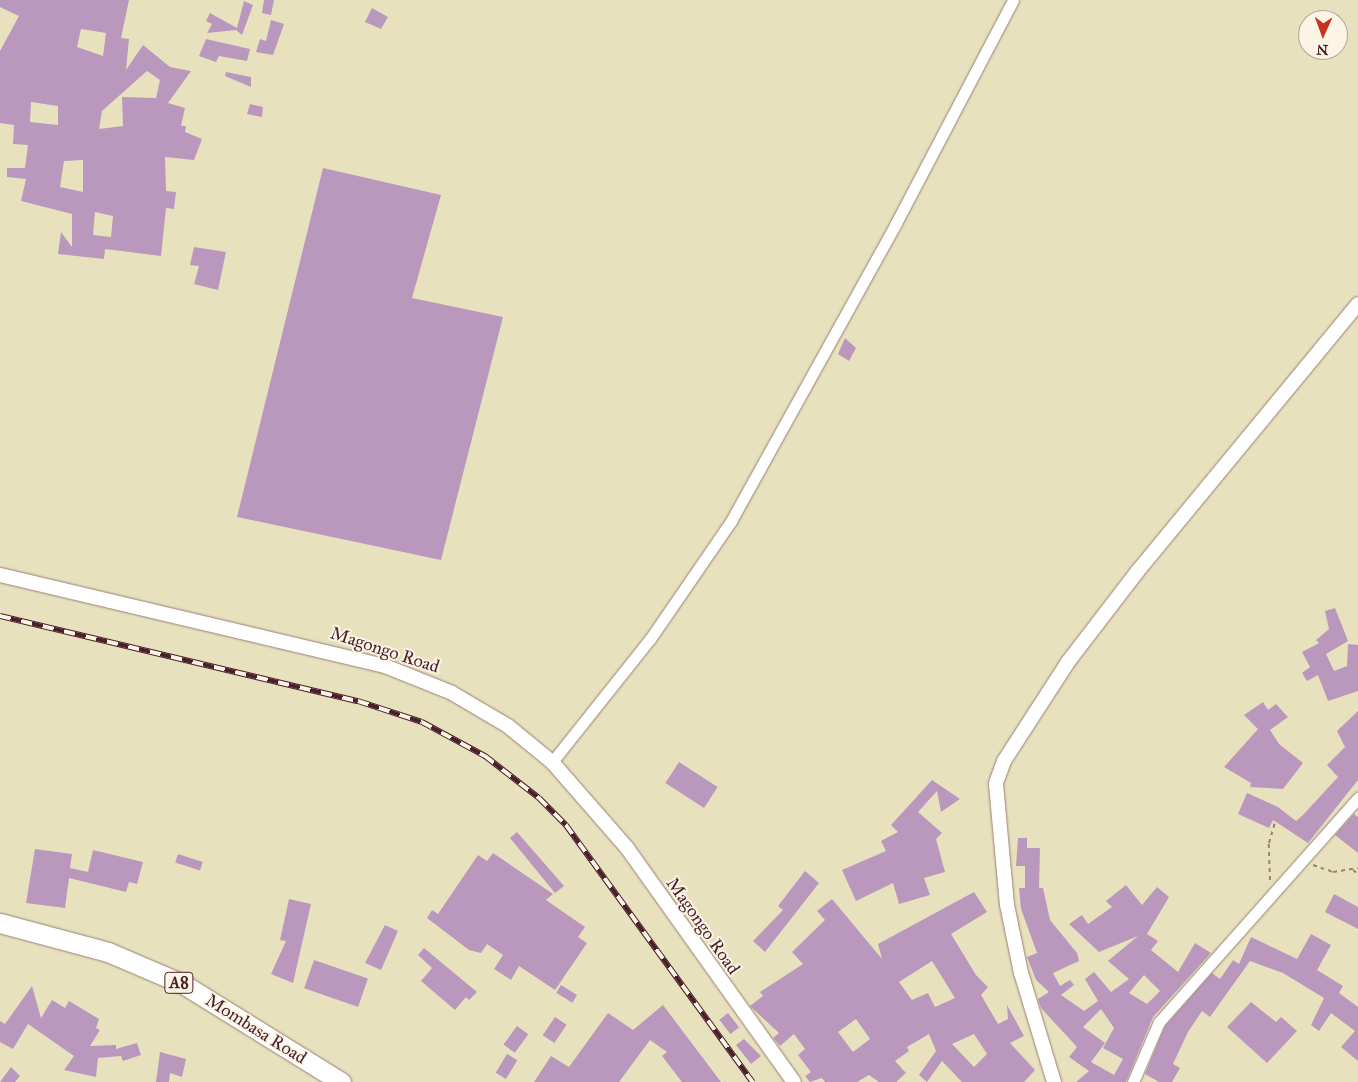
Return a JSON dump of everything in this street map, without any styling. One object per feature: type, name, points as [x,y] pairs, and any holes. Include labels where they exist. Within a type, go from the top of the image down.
[{"type":"highway","name":"Mombasa Road","points":[[0,923],[108,952],[183,984],[341,1082]]},
{"type":"street","points":[[552,762],[650,640],[731,521],[895,225],[1013,0]]},
{"type":"street","points":[[1054,1082],[1021,972],[1008,905],[996,783],[1004,761],[1068,662],[1131,580],[1358,304]]},
{"type":"street","name":"Magongo Road","points":[[0,575],[385,666],[452,693],[508,726],[552,762],[626,848],[794,1082]]},
{"type":"street","points":[[1133,1082],[1159,1022],[1268,902],[1358,798]]},
{"type":"path","points":[[1268,902],[1269,843],[1275,822]]},
{"type":"path","points":[[1304,861],[1334,872],[1358,868]]},
{"type":"path","points":[[1353,870],[1358,874]]},
{"type":"building","points":[[0,0],[129,0],[121,38],[129,39],[126,70],[143,45],[170,67],[191,71],[168,103],[185,108],[181,126],[186,126],[185,132],[202,139],[194,160],[165,157],[166,191],[176,192],[174,209],[166,208],[161,256],[105,249],[104,259],[58,254],[61,232],[72,247],[72,214],[21,201],[26,179],[7,177],[7,168],[25,168],[28,145],[13,144],[14,125],[0,123],[0,51],[19,16],[0,7]],"holes":[[[81,29],[106,33],[103,56],[77,47]],[[147,71],[160,80],[156,98],[122,97],[123,126],[99,129],[102,111]],[[31,102],[58,106],[58,125],[30,122]],[[83,160],[83,192],[60,187],[64,161]],[[95,212],[113,216],[111,237],[93,235]]]},
{"type":"building","points":[[264,0],[274,0],[271,15],[262,13]]},
{"type":"building","points":[[244,1],[253,5],[242,35],[236,30],[207,33],[212,24],[206,21],[210,13],[237,28]]},
{"type":"building","points":[[372,8],[388,17],[381,29],[365,22]]},
{"type":"building","points":[[271,20],[284,24],[273,55],[256,52],[260,39],[266,41]]},
{"type":"building","points":[[206,39],[250,49],[247,61],[219,56],[216,62],[199,56]]},
{"type":"building","points":[[226,72],[251,77],[251,87],[225,76]]},
{"type":"building","points":[[250,104],[263,107],[262,117],[247,114]]},
{"type":"building","points":[[323,168],[441,195],[412,298],[503,317],[441,560],[237,517]]},
{"type":"building","points":[[194,247],[226,252],[218,290],[194,284],[199,266],[190,265]]},
{"type":"building","points":[[845,338],[856,348],[849,361],[838,354]]},
{"type":"building","points":[[1335,608],[1348,641],[1326,654],[1334,671],[1347,666],[1348,644],[1358,645],[1358,691],[1328,701],[1318,675],[1307,681],[1302,673],[1310,667],[1302,652],[1319,643],[1316,640],[1329,629],[1325,611]]},
{"type":"building","points":[[1263,702],[1268,710],[1276,704],[1288,717],[1270,730],[1279,744],[1303,763],[1283,789],[1250,787],[1251,783],[1224,767],[1258,729],[1244,715]]},
{"type":"building","points":[[1358,711],[1358,780],[1308,843],[1273,820],[1269,828],[1238,814],[1247,793],[1278,807],[1296,821],[1302,816],[1338,777],[1327,765],[1345,747],[1337,731]]},
{"type":"building","points":[[679,762],[718,787],[704,808],[665,783]]},
{"type":"building","points":[[932,780],[960,799],[941,812],[937,791],[918,812],[942,833],[936,839],[945,872],[924,878],[930,895],[899,904],[893,883],[856,901],[842,870],[886,851],[881,841],[898,832],[891,825]]},
{"type":"building","points":[[1354,814],[1358,817],[1358,853],[1335,835]]},
{"type":"building","points":[[517,832],[564,886],[555,893],[510,838]]},
{"type":"building","points":[[1018,838],[1027,838],[1027,848],[1040,848],[1039,888],[1043,888],[1050,920],[1077,953],[1079,961],[1053,973],[1060,986],[1070,980],[1074,985],[1061,995],[1084,1011],[1098,1001],[1085,979],[1094,972],[1111,992],[1129,979],[1108,961],[1138,936],[1099,952],[1069,924],[1082,915],[1088,924],[1112,907],[1106,901],[1126,885],[1142,905],[1157,887],[1169,897],[1147,934],[1158,941],[1151,950],[1178,972],[1195,943],[1211,953],[1153,1017],[1126,1082],[1076,1082],[1089,1071],[1069,1057],[1077,1047],[1041,1008],[1038,999],[1049,992],[1036,980],[1027,957],[1037,953],[1021,909],[1019,888],[1025,888],[1025,866],[1016,866]],"holes":[[[1144,975],[1160,991],[1147,1004],[1129,993]],[[1101,1009],[1114,1028],[1103,1048],[1123,1059],[1114,1075],[1091,1062],[1105,1043],[1083,1027]]]},
{"type":"building","points":[[35,849],[72,854],[70,868],[88,872],[93,850],[143,862],[137,884],[129,882],[126,892],[69,878],[65,908],[26,903]]},
{"type":"building","points":[[493,853],[553,894],[546,900],[585,927],[578,937],[587,943],[555,990],[519,966],[511,980],[494,969],[503,955],[487,944],[481,953],[469,950],[427,918],[432,910],[438,914],[478,855],[487,861]]},
{"type":"building","points":[[178,854],[203,862],[200,871],[175,863]]},
{"type":"building","points":[[805,871],[819,883],[765,952],[753,941],[783,910],[778,906]]},
{"type":"building","points":[[974,892],[987,912],[951,934],[976,975],[988,987],[981,995],[998,1024],[1008,1019],[1007,1005],[1024,1036],[1010,1043],[1035,1070],[1024,1082],[962,1082],[942,1061],[927,1082],[919,1075],[936,1051],[929,1034],[907,1047],[909,1051],[895,1061],[906,1073],[896,1082],[879,1082],[869,1075],[857,1082],[825,1082],[822,1078],[810,1082],[805,1076],[811,1072],[798,1055],[805,1049],[794,1034],[780,1046],[773,1038],[779,1033],[750,1006],[763,996],[760,992],[803,964],[792,952],[825,920],[817,911],[832,899],[882,959],[878,944]],"holes":[[[932,961],[955,998],[935,1007],[928,993],[912,1000],[899,982]],[[856,1019],[870,1039],[853,1052],[838,1032]],[[974,1034],[987,1054],[974,1067],[952,1044]]]},
{"type":"building","points":[[1334,894],[1358,907],[1358,929],[1325,912]]},
{"type":"building","points":[[289,899],[311,904],[293,983],[271,974],[286,941],[280,940]]},
{"type":"building","points":[[385,925],[398,931],[381,970],[365,963]]},
{"type":"building","points":[[1311,934],[1331,945],[1317,970],[1343,986],[1339,993],[1358,1007],[1358,1061],[1341,1047],[1355,1031],[1331,1013],[1319,1031],[1311,1025],[1324,998],[1283,973],[1250,961],[1210,1017],[1202,1011],[1188,1032],[1173,1064],[1180,1068],[1172,1082],[1159,1082],[1145,1074],[1165,1026],[1212,973],[1220,979],[1233,960],[1239,964],[1251,937],[1297,959]]},
{"type":"building","points":[[424,948],[477,992],[469,1000],[466,997],[455,1010],[421,981],[432,968],[418,955]]},
{"type":"building","points":[[314,960],[368,979],[358,1007],[304,988]]},
{"type":"building","points":[[561,985],[577,995],[572,1003],[556,993]]},
{"type":"building","points":[[32,986],[41,1018],[52,1000],[65,1008],[69,1001],[99,1019],[96,1028],[100,1030],[90,1046],[116,1045],[116,1049],[137,1043],[141,1055],[123,1061],[121,1056],[98,1058],[96,1077],[64,1070],[74,1056],[28,1024],[13,1049],[0,1042],[0,1021],[5,1024]]},
{"type":"building","points":[[1251,1002],[1276,1022],[1281,1017],[1297,1031],[1267,1063],[1227,1027]]},
{"type":"building","points":[[663,1005],[721,1082],[682,1082],[662,1056],[667,1052],[650,1040],[619,1082],[534,1082],[551,1056],[569,1067],[608,1013],[633,1030]]},
{"type":"building","points":[[728,1013],[739,1027],[730,1034],[719,1020]]},
{"type":"building","points":[[555,1017],[567,1025],[554,1043],[543,1035]]},
{"type":"building","points":[[517,1026],[528,1034],[515,1053],[503,1045]]},
{"type":"building","points":[[744,1039],[761,1056],[751,1064],[736,1045]]},
{"type":"building","points":[[160,1052],[186,1059],[182,1077],[170,1073],[169,1082],[156,1082]]},
{"type":"building","points":[[507,1054],[517,1060],[506,1079],[496,1073]]},
{"type":"building","points":[[11,1067],[20,1076],[15,1082],[0,1082]]},
{"type":"railway","points":[[0,616],[358,701],[422,722],[485,756],[539,798],[566,825],[753,1082]]}]
